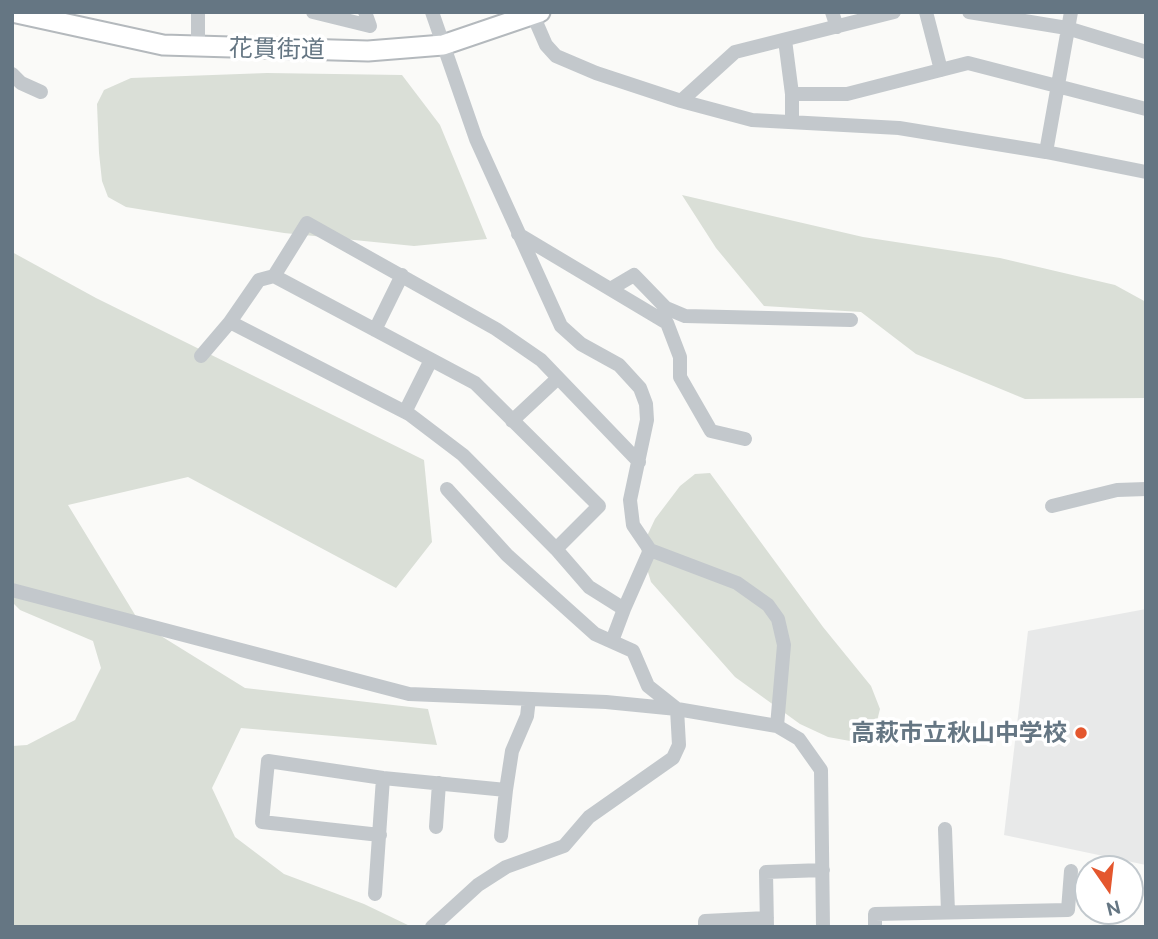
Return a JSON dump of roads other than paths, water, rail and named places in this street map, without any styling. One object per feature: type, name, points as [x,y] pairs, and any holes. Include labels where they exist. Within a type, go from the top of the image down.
[{"type":"highway","name":"花貫街道","points":[[12,12],[125,38],[198,47],[368,51],[443,46],[537,14]]},
{"type":"street","points":[[198,12],[198,47]]},
{"type":"street","points":[[313,12],[370,26],[365,12]]},
{"type":"street","points":[[432,12],[476,139],[518,234],[567,334],[618,365],[640,388],[646,404],[647,420],[630,500],[633,525],[650,550],[737,583],[768,605],[778,619],[785,645],[778,726]]},
{"type":"street","points":[[832,12],[837,27]]},
{"type":"street","points":[[681,101],[735,52],[894,12]]},
{"type":"street","points":[[926,12],[941,70]]},
{"type":"street","points":[[969,12],[1067,28],[1146,52]]},
{"type":"street","points":[[1046,152],[1071,12]]},
{"type":"street","points":[[537,14],[546,45],[556,56],[596,73],[681,101],[752,120],[899,128],[1046,152],[1146,172]]},
{"type":"street","points":[[785,40],[792,93],[792,122]]},
{"type":"street","points":[[792,93],[846,94],[968,63],[1146,109]]},
{"type":"street","points":[[12,74],[21,83],[41,92]]},
{"type":"street","points":[[201,356],[230,322],[259,280],[274,276],[307,223],[496,329],[541,360],[639,462]]},
{"type":"street","points":[[518,234],[667,323],[680,357],[681,377],[711,431],[745,439]]},
{"type":"street","points":[[374,330],[402,275]]},
{"type":"street","points":[[612,288],[634,275],[648,285],[666,308],[685,316],[851,320]]},
{"type":"street","points":[[274,276],[475,383],[599,506],[556,549]]},
{"type":"street","points":[[230,322],[405,412],[463,455],[556,549],[589,587],[624,608]]},
{"type":"street","points":[[405,412],[431,360]]},
{"type":"street","points":[[512,421],[558,378]]},
{"type":"street","points":[[432,927],[478,885],[506,867],[564,846],[589,817],[673,758],[680,745],[677,709],[648,686],[633,651],[595,634],[507,555],[447,489]]},
{"type":"street","points":[[1052,506],[1117,490],[1146,489]]},
{"type":"street","points":[[612,641],[650,550]]},
{"type":"street","points":[[12,590],[409,694],[677,709],[778,726],[799,738],[821,770],[823,927]]},
{"type":"street","points":[[500,836],[512,751],[527,716],[528,699]]},
{"type":"street","points":[[380,835],[262,822],[268,761],[383,778],[506,790]]},
{"type":"street","points":[[375,894],[383,778]]},
{"type":"street","points":[[436,827],[439,783]]},
{"type":"street","points":[[941,917],[946,829]]},
{"type":"street","points":[[705,927],[705,920],[767,922],[766,872],[823,870]]},
{"type":"street","points":[[875,927],[875,914],[941,917],[1068,910],[1070,871]]},
{"type":"place","name":"高萩市立秋山中学校","points":[[1081,733]]}]
